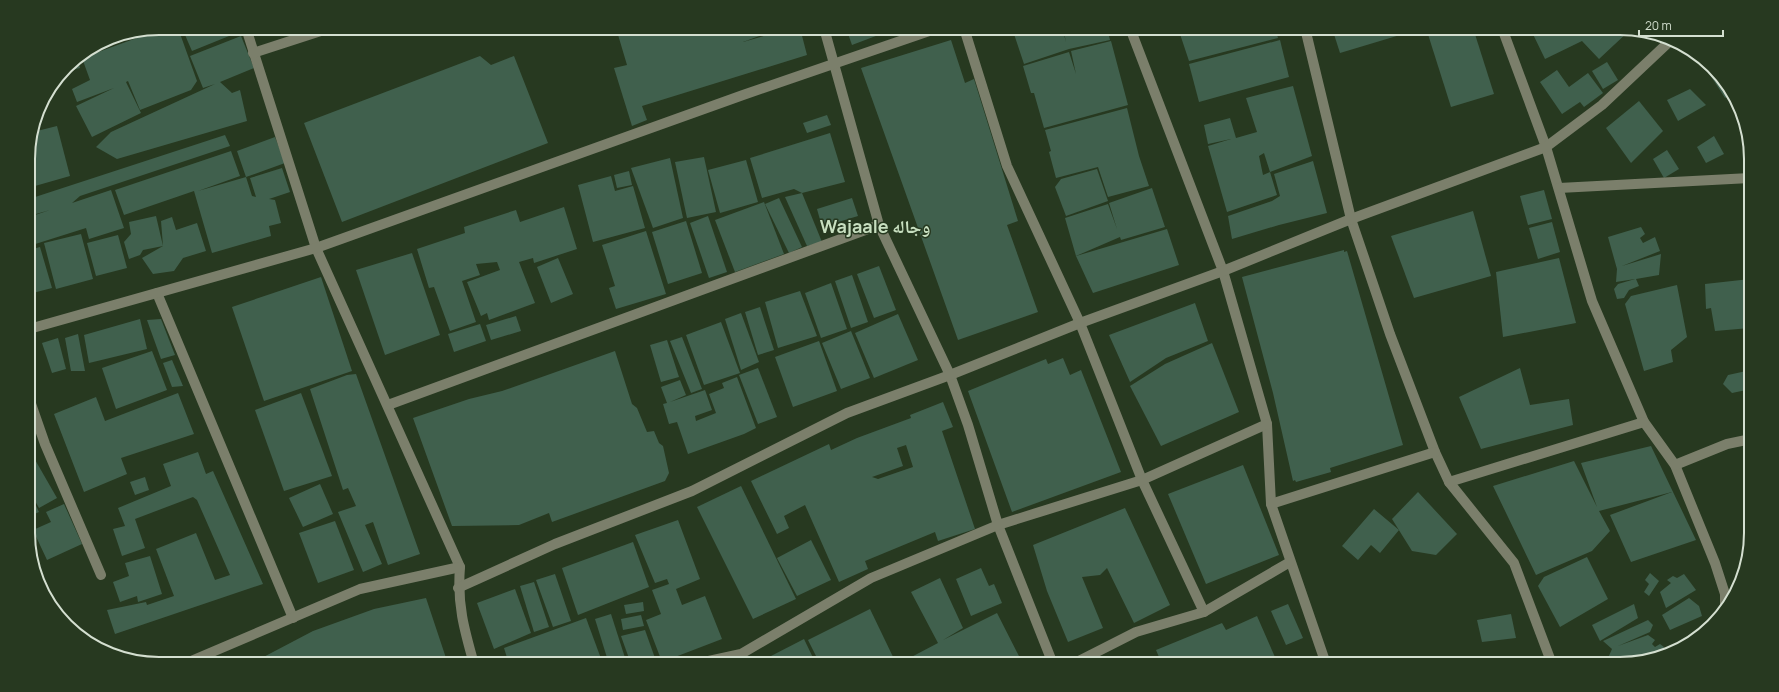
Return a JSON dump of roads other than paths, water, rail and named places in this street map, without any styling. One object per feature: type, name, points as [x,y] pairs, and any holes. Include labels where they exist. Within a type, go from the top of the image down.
[{"type":"street","points":[[248,35],[316,248],[460,567],[458,588],[462,621],[472,657]]},
{"type":"street","points":[[253,53],[308,35]]},
{"type":"street","points":[[826,35],[879,225],[950,375],[968,425],[998,525],[1050,657]]},
{"type":"street","points":[[35,326],[316,248],[743,95],[918,35]]},
{"type":"street","points":[[966,35],[1007,166],[1080,323],[1142,480],[1204,612]]},
{"type":"street","points":[[1133,35],[1223,271],[1267,424],[1271,504],[1324,657]]},
{"type":"street","points":[[1307,35],[1351,219],[1390,334],[1435,452],[1448,482],[1514,563],[1549,657]]},
{"type":"street","points":[[1505,35],[1546,147],[1592,301],[1644,422],[1675,465],[1715,563],[1725,598]]},
{"type":"street","points":[[458,588],[555,544],[692,491],[847,413],[950,375],[1080,323],[1223,271],[1351,219],[1546,147],[1602,105],[1666,44]]},
{"type":"street","points":[[1558,188],[1744,178]]},
{"type":"street","points":[[388,405],[879,225]]},
{"type":"street","points":[[158,293],[293,618]]},
{"type":"street","points":[[35,415],[45,444],[101,575]]},
{"type":"street","points":[[1448,482],[1644,422]]},
{"type":"street","points":[[745,657],[871,578],[998,525],[1142,480],[1267,424]]},
{"type":"street","points":[[1675,465],[1727,444],[1744,440]]},
{"type":"street","points":[[1271,504],[1435,452]]},
{"type":"street","points":[[1087,657],[1136,632],[1204,612],[1290,562]]},
{"type":"street","points":[[201,657],[360,589],[460,567]]},
{"type":"district","name":"Wajaale وجاله","points":[[875,227]]}]
